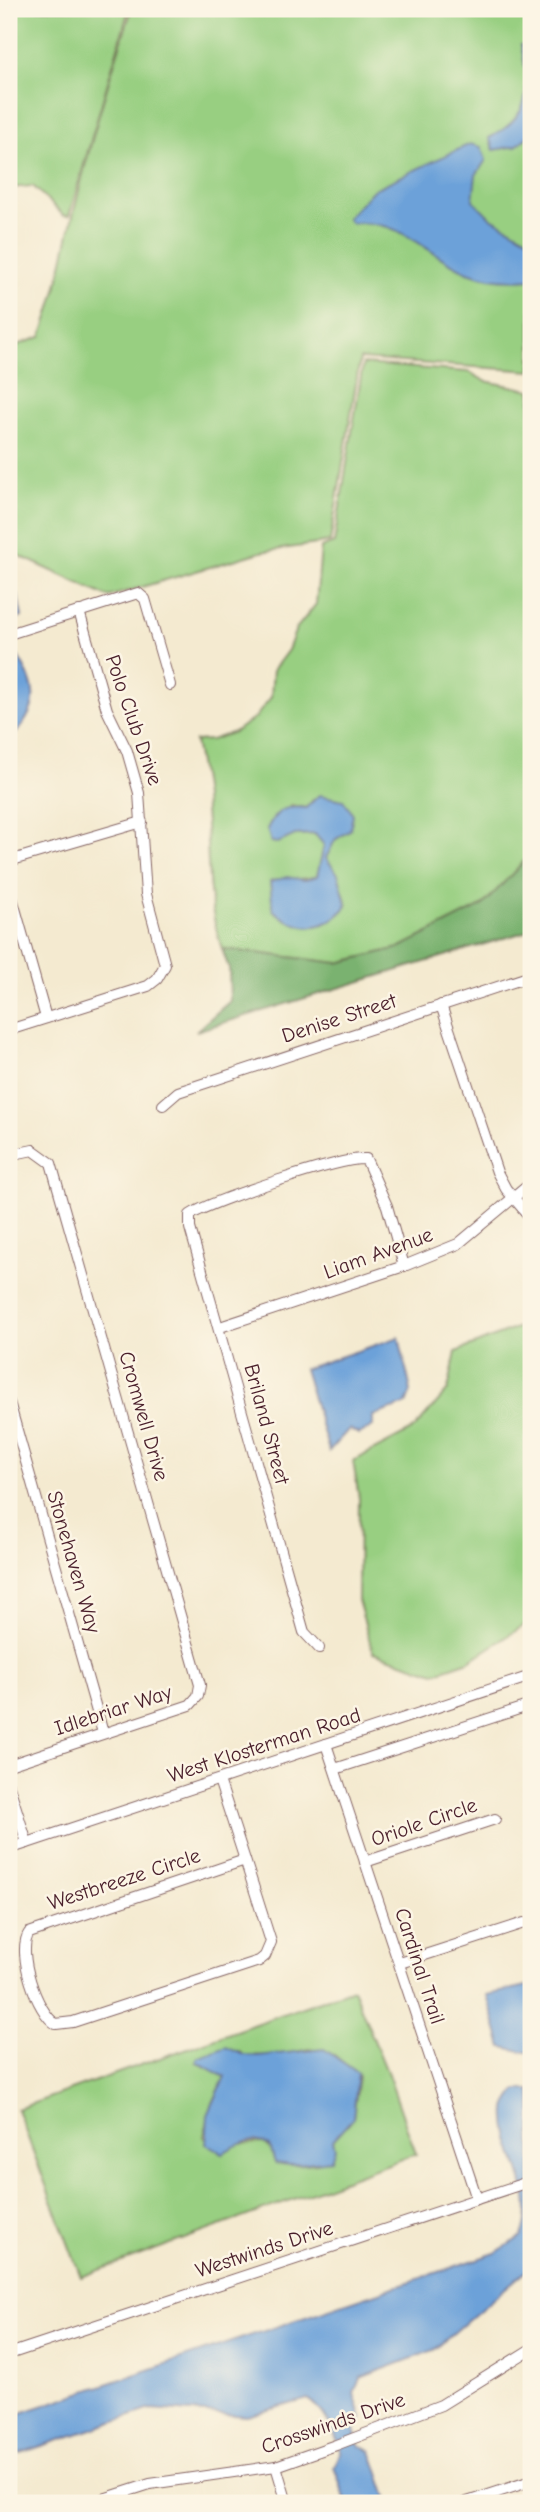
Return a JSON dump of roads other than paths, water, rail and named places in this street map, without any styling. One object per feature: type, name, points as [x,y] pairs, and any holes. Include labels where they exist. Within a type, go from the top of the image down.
[{"type":"street","points":[[9,634],[138,593],[143,595],[170,685]]},
{"type":"street","name":"Polo Club Drive","points":[[46,1018],[148,986],[160,975],[165,965],[146,894],[141,799],[127,751],[107,710],[79,611]]},
{"type":"street","points":[[9,861],[142,822]]},
{"type":"street","points":[[9,887],[46,1018],[9,1030]]},
{"type":"street","name":"Denise Street","points":[[163,1105],[178,1092],[531,976]]},
{"type":"street","points":[[441,1005],[496,1172],[531,1218]]},
{"type":"street","name":"Cromwell Drive","points":[[9,1155],[27,1149],[48,1158],[55,1176],[199,1679],[198,1696],[190,1705]]},
{"type":"street","name":"Briland Street","points":[[319,1648],[304,1632],[190,1228],[190,1214],[327,1166],[353,1158],[366,1159],[387,1206],[404,1266]]},
{"type":"street","name":"Liam Avenue","points":[[220,1327],[404,1266],[458,1244],[531,1184]]},
{"type":"street","name":"Stonehaven Way","points":[[9,1402],[103,1733]]},
{"type":"street","name":"West Klosterman Road","points":[[9,1849],[531,1676]]},
{"type":"street","points":[[335,1769],[531,1704]]},
{"type":"street","name":"Idlebriar Way","points":[[9,1765],[190,1705]]},
{"type":"street","name":"Cardinal Trail","points":[[327,1744],[477,2199]]},
{"type":"street","points":[[219,1780],[245,1860]]},
{"type":"street","points":[[9,1786],[27,1843]]},
{"type":"street","name":"Oriole Circle","points":[[365,1862],[495,1819]]},
{"type":"street","name":"Westbreeze Circle","points":[[245,1860],[270,1936],[270,1948],[259,1961],[72,2022],[56,2024],[44,2015],[23,1950],[29,1933],[245,1860]]},
{"type":"street","points":[[400,1963],[524,1923]]},
{"type":"street","name":"Westwinds Drive","points":[[9,2354],[526,2183]]},
{"type":"street","name":"Crosswinds Drive","points":[[91,2503],[150,2484],[276,2466],[361,2437],[441,2405],[528,2353]]},
{"type":"street","points":[[276,2466],[287,2503]]},
{"type":"street","points":[[464,2503],[531,2481]]},
{"type":"water","points":[[531,44],[531,134],[516,146],[494,150],[489,138],[514,120],[525,99],[526,75],[521,45]]},
{"type":"water","points":[[470,144],[481,147],[486,160],[476,175],[473,200],[491,218],[531,240],[531,279],[499,279],[476,275],[453,265],[400,232],[369,223],[351,223],[347,218],[374,189]]},
{"type":"water","points":[[9,580],[18,597],[22,617],[9,623]]},
{"type":"water","points":[[17,655],[30,679],[33,699],[27,719],[9,740],[9,658]]},
{"type":"water","points":[[319,795],[343,800],[353,814],[350,830],[335,840],[326,858],[338,874],[347,906],[339,915],[321,925],[302,926],[273,910],[270,882],[287,877],[305,880],[317,876],[324,845],[315,834],[295,835],[278,843],[271,842],[267,829],[282,810],[292,807],[306,808]]},
{"type":"water","points":[[399,1337],[411,1391],[406,1404],[373,1416],[373,1426],[359,1434],[349,1429],[329,1451],[304,1369]]},
{"type":"water","points":[[531,1985],[531,2053],[502,2047],[487,1995]]},
{"type":"water","points":[[226,2047],[244,2055],[257,2056],[324,2049],[358,2073],[353,2118],[333,2140],[335,2148],[331,2160],[290,2165],[275,2163],[270,2146],[256,2141],[244,2142],[222,2153],[206,2144],[208,2115],[225,2077],[197,2062],[197,2058]]},
{"type":"water","points":[[517,2090],[531,2090],[531,2266],[434,2350],[360,2378],[354,2394],[362,2418],[354,2430],[359,2445],[371,2450],[389,2503],[347,2503],[334,2467],[341,2452],[339,2445],[324,2415],[308,2399],[247,2416],[151,2409],[9,2457],[9,2417],[495,2253],[522,2236],[527,2202],[506,2125],[506,2109]]}]
